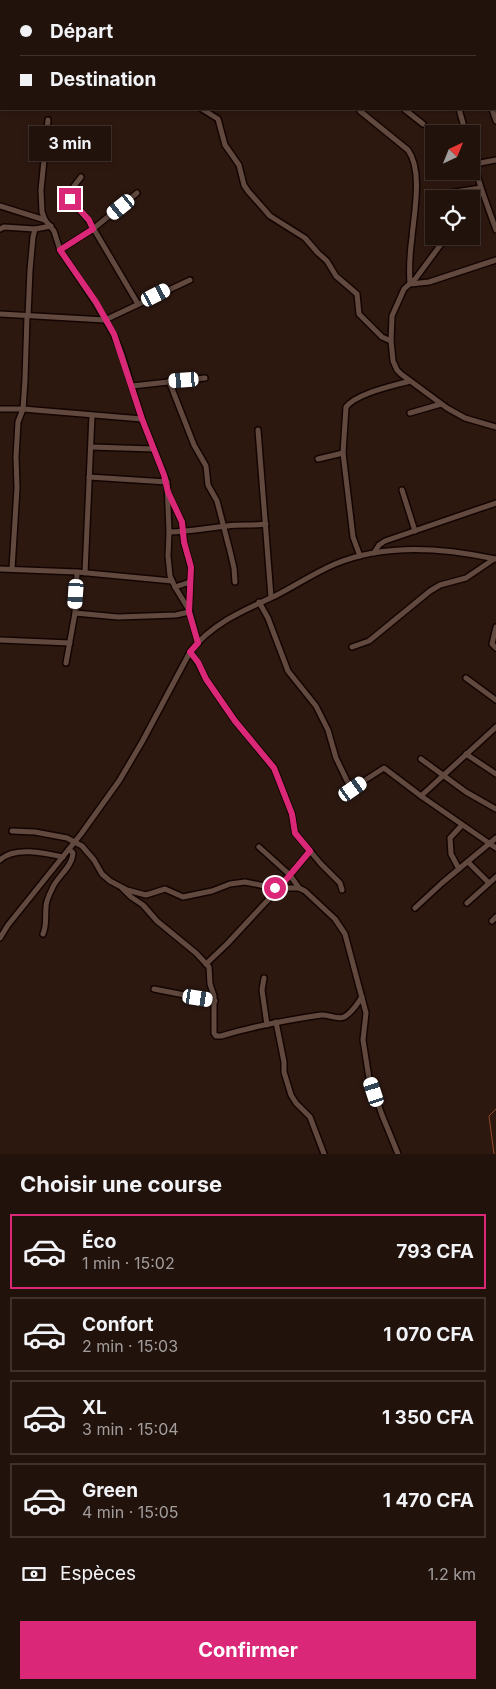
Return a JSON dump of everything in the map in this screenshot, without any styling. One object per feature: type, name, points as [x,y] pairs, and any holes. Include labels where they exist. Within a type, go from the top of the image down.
[{"type":"street","points":[[204,110],[218,119],[225,145],[239,165],[244,185],[248,192],[270,216],[305,238],[327,261],[336,276],[357,294],[358,310],[362,317],[382,337],[391,341]]},
{"type":"street","points":[[405,110],[422,124]]},
{"type":"street","points":[[459,110],[463,125]]},
{"type":"street","points":[[360,111],[408,150],[412,156],[416,200],[410,284]]},
{"type":"street","points":[[45,220],[41,202],[41,190],[48,120]]},
{"type":"street","points":[[480,163],[496,160]]},
{"type":"street","points":[[81,177],[70,195],[70,199],[89,220],[138,304]]},
{"type":"street","points":[[479,180],[496,230]]},
{"type":"street","points":[[474,190],[482,189]]},
{"type":"street","points":[[60,250],[93,229],[137,193]]},
{"type":"street","points":[[0,206],[45,220],[51,226],[60,250],[96,302],[114,334],[142,419],[166,482],[168,492],[168,556],[172,581],[189,611],[198,643]]},
{"type":"street","points":[[0,229],[35,229],[51,226]]},
{"type":"street","points":[[12,569],[18,422],[23,409],[30,270],[35,229]]},
{"type":"street","points":[[440,245],[404,289],[392,316],[391,341],[395,366],[410,381],[441,404],[465,418],[494,425]]},
{"type":"street","points":[[410,284],[429,282],[496,260]]},
{"type":"street","points":[[0,314],[105,320],[190,280]]},
{"type":"street","points":[[132,386],[205,378]]},
{"type":"street","points":[[169,381],[194,445],[206,466],[208,485],[217,501],[224,526],[234,568],[234,582]]},
{"type":"street","points":[[360,556],[353,537],[343,453],[345,412],[349,403],[355,399],[410,381]]},
{"type":"street","points":[[410,413],[441,404]]},
{"type":"street","points":[[0,409],[23,409],[142,419]]},
{"type":"street","points":[[85,573],[92,415]]},
{"type":"street","points":[[258,430],[272,597]]},
{"type":"street","points":[[91,448],[154,449]]},
{"type":"street","points":[[318,459],[343,453]]},
{"type":"street","points":[[89,477],[166,482]]},
{"type":"street","points":[[402,490],[416,531]]},
{"type":"street","points":[[168,492],[182,522],[182,532],[191,567],[189,611]]},
{"type":"street","points":[[374,553],[382,543],[496,503]]},
{"type":"street","points":[[169,532],[266,524]]},
{"type":"street","points":[[0,938],[8,925],[63,857],[126,770],[190,652],[198,643],[234,616],[259,602],[333,565],[360,556],[374,553],[436,550],[495,559]]},
{"type":"street","points":[[352,646],[369,641],[430,591],[466,578],[495,559]]},
{"type":"street","points":[[0,569],[77,572],[172,581]]},
{"type":"street","points":[[66,663],[75,613],[77,572]]},
{"type":"street","points":[[175,587],[190,582]]},
{"type":"street","points":[[259,602],[268,618],[288,671],[316,706],[328,730],[336,758],[351,789],[384,768],[496,848]]},
{"type":"street","points":[[75,613],[118,616],[176,616],[189,611]]},
{"type":"street","points":[[496,627],[492,642],[496,648]]},
{"type":"street","points":[[0,640],[70,643]]},
{"type":"street","points":[[190,652],[235,721],[274,768],[292,814],[295,833],[328,872],[340,883],[342,890]]},
{"type":"street","points":[[466,678],[496,700]]},
{"type":"street","points":[[421,796],[496,727]]},
{"type":"street","points":[[466,754],[496,774]]},
{"type":"street","points":[[421,759],[466,792],[496,809]]},
{"type":"street","points":[[459,870],[451,854],[450,838],[462,824]]},
{"type":"street","points":[[12,830],[67,838],[82,846],[90,854],[102,874],[144,905],[157,921],[196,953],[209,967],[214,1001],[214,1033],[216,1036],[276,1022],[327,1015],[342,1018],[354,1008],[362,996]]},
{"type":"street","points":[[415,908],[496,838]]},
{"type":"street","points":[[259,847],[290,875],[299,888],[335,919],[345,934],[366,1013],[363,1040],[369,1078],[398,1154]]},
{"type":"street","points":[[43,934],[46,905],[53,886],[72,861],[73,853],[69,848]]},
{"type":"street","points":[[0,860],[8,854],[37,851],[63,857]]},
{"type":"street","points":[[206,964],[279,888],[310,851]]},
{"type":"street","points":[[468,862],[489,883]]},
{"type":"street","points":[[467,903],[496,877]]},
{"type":"street","points":[[122,888],[146,895],[165,889],[183,897],[212,891],[230,884],[245,882],[279,888],[299,888]]},
{"type":"street","points":[[264,978],[262,990],[267,1025]]},
{"type":"street","points":[[154,989],[214,1001]]},
{"type":"street","points":[[276,1022],[284,1062],[285,1078],[296,1103],[310,1117],[324,1154]]},
{"type":"waterway","points":[[494,1154],[489,1116],[496,1109]]},
{"type":"route","points":[[70,199],[89,220],[93,229],[60,250],[96,302],[114,334],[142,419],[164,475],[168,492],[182,522],[184,542],[191,567],[189,612],[198,643],[190,652],[235,721],[274,768],[292,814],[295,833],[310,851],[279,888],[275,888]]}]
